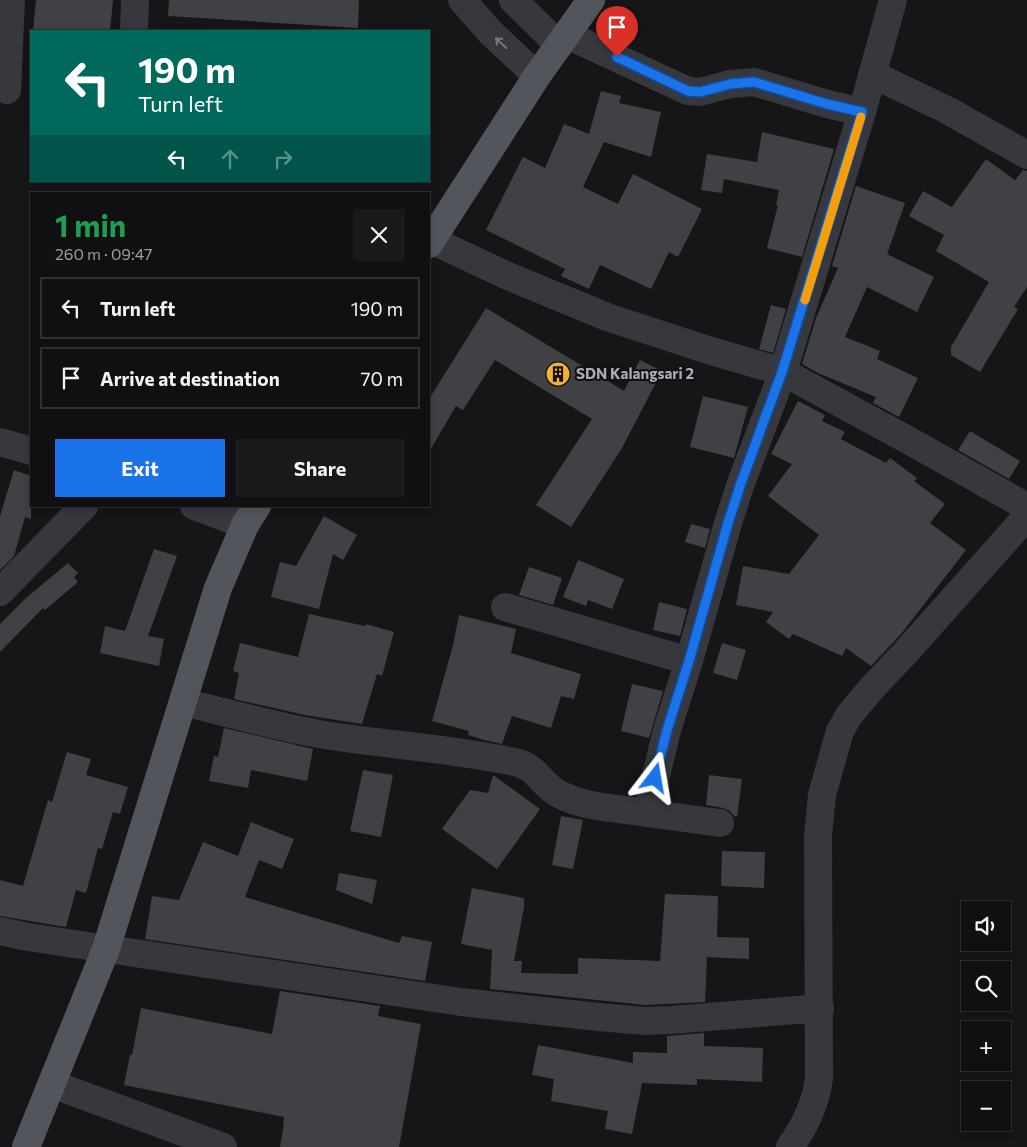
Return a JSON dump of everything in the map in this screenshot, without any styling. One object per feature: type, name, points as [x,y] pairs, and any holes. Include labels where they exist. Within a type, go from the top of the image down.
[{"type":"main road","points":[[430,242],[537,76],[591,0]]},
{"type":"main road","points":[[26,1147],[106,949],[218,588],[251,515]]},
{"type":"street","points":[[7,90],[11,0]]},
{"type":"street","points":[[134,30],[135,0]]},
{"type":"street","points":[[462,0],[491,33],[537,76]]},
{"type":"street","points":[[513,0],[563,40],[688,91],[700,92],[730,84],[754,82],[827,104],[862,112]]},
{"type":"street","points":[[647,813],[667,730],[689,661],[728,523],[782,372],[862,112],[893,0]]},
{"type":"street","points":[[872,74],[947,110],[1027,155]]},
{"type":"street","points":[[430,242],[607,317],[782,372],[1027,507]]},
{"type":"street","points":[[0,442],[30,452]]},
{"type":"street","points":[[0,592],[83,507]]},
{"type":"street","points":[[200,507],[251,515]]},
{"type":"street","points":[[790,1147],[810,1112],[818,1089],[820,814],[822,795],[840,731],[850,714],[871,689],[1027,516]]},
{"type":"street","points":[[505,607],[689,661]]},
{"type":"street","points":[[183,702],[317,734],[448,750],[515,762],[530,768],[553,791],[569,799],[590,804],[720,823]]},
{"type":"street","points":[[0,931],[106,949],[462,1002],[599,1017],[671,1020],[820,1008]]},
{"type":"street","points":[[52,1084],[223,1147]]},
{"type":"building","points":[[36,0],[113,0],[110,30],[33,30]]},
{"type":"building","points":[[169,0],[359,0],[358,28],[168,16]]},
{"type":"building","points":[[601,91],[621,96],[619,103],[661,112],[651,157],[604,142],[583,187],[618,204],[633,174],[702,209],[678,257],[669,252],[651,289],[600,265],[589,289],[561,276],[565,269],[486,230],[523,157],[545,168],[564,124],[589,134]]},
{"type":"building","points":[[762,132],[834,149],[802,257],[767,248],[778,205],[776,205],[779,190],[724,179],[722,193],[701,190],[707,154],[757,162]]},
{"type":"building","points":[[986,159],[1015,180],[1023,170],[1027,171],[1027,287],[1014,307],[1018,309],[980,372],[951,355],[951,347],[989,282],[936,251],[944,235],[909,216],[923,191],[952,207]]},
{"type":"building","points":[[856,186],[905,203],[887,254],[934,277],[917,312],[867,287],[845,337],[880,351],[877,359],[918,378],[899,417],[873,403],[876,397],[818,373],[802,364],[816,318],[838,268],[832,266]]},
{"type":"building","points":[[771,305],[786,309],[773,353],[759,349]]},
{"type":"building","points":[[486,308],[624,391],[640,360],[662,371],[622,448],[571,527],[536,505],[592,419],[495,360],[463,410],[456,406],[430,450],[430,397]]},
{"type":"building","points":[[703,396],[748,407],[734,458],[690,447]]},
{"type":"building","points":[[798,401],[825,415],[822,421],[845,432],[841,439],[886,463],[890,458],[917,478],[914,481],[945,504],[930,523],[966,550],[901,634],[871,666],[846,648],[842,656],[793,634],[789,639],[766,622],[773,612],[736,605],[743,566],[789,574],[819,535],[768,496],[792,464],[771,454]]},
{"type":"building","points":[[970,431],[1020,461],[1009,479],[958,450]]},
{"type":"building","points":[[14,470],[30,476],[31,519],[25,517],[14,556],[0,570],[0,516]]},
{"type":"building","points":[[324,516],[357,535],[343,560],[333,554],[319,609],[271,597],[280,562],[296,566]]},
{"type":"building","points":[[691,524],[710,529],[705,548],[685,542]]},
{"type":"building","points":[[154,549],[177,556],[148,636],[164,639],[159,666],[100,653],[105,626],[125,631]]},
{"type":"building","points":[[578,560],[624,579],[612,609],[588,600],[586,606],[563,597]]},
{"type":"building","points":[[68,563],[78,573],[74,577],[78,582],[45,610],[43,608],[0,652],[0,624],[25,599]]},
{"type":"building","points":[[529,567],[562,578],[553,605],[519,595]]},
{"type":"building","points":[[659,602],[687,609],[680,636],[653,630]]},
{"type":"building","points":[[309,614],[365,626],[366,624],[394,632],[382,676],[377,674],[362,724],[305,715],[234,699],[239,673],[233,671],[240,643],[298,657]]},
{"type":"building","points":[[459,615],[516,629],[511,653],[581,674],[574,699],[561,696],[551,728],[512,716],[502,744],[468,735],[469,731],[432,721],[453,645]]},
{"type":"building","points":[[722,643],[746,650],[737,680],[713,673]]},
{"type":"building","points":[[632,684],[663,691],[649,738],[621,731]]},
{"type":"building","points":[[224,728],[313,749],[307,781],[251,770],[248,788],[209,781],[214,756],[218,757]]},
{"type":"building","points":[[67,752],[91,759],[86,775],[128,787],[120,814],[113,812],[102,849],[98,848],[86,893],[76,890],[66,927],[0,916],[0,880],[23,886],[48,800],[52,802]]},
{"type":"building","points":[[363,770],[393,775],[381,837],[350,831]]},
{"type":"building","points":[[493,775],[540,809],[497,869],[442,829],[470,790],[488,793]]},
{"type":"building","points":[[709,775],[742,779],[737,817],[723,808],[706,805]]},
{"type":"building","points":[[561,816],[583,820],[573,869],[552,865]]},
{"type":"building","points":[[251,822],[294,839],[282,869],[259,860],[245,897],[399,943],[402,936],[432,942],[425,981],[145,939],[152,896],[179,900],[203,842],[238,856]]},
{"type":"building","points":[[722,851],[765,852],[764,888],[721,886]]},
{"type":"building","points":[[339,873],[377,880],[372,904],[336,890]]},
{"type":"building","points":[[472,888],[524,898],[514,961],[522,961],[521,973],[578,974],[578,958],[660,961],[665,894],[718,896],[717,937],[749,938],[749,959],[707,957],[705,1002],[645,1005],[490,989],[492,950],[461,944]]},
{"type":"building","points":[[280,991],[380,1006],[378,1016],[421,1024],[399,1147],[280,1147],[284,1117],[124,1085],[141,1008],[272,1034]]},
{"type":"building","points":[[704,1033],[704,1046],[763,1048],[762,1082],[697,1079],[697,1085],[642,1083],[632,1134],[605,1129],[608,1111],[551,1101],[554,1079],[532,1075],[538,1045],[633,1063],[633,1052],[667,1053],[667,1036]]},
{"type":"slow traffic","points":[[805,300],[861,117]]},
{"type":"place","name":"SDN Kalangsari 2","points":[[558,374]]},
{"type":"route","points":[[617,57],[688,91],[700,92],[730,84],[754,82],[827,104],[862,112],[782,372],[728,523],[689,661],[667,730],[655,778]]}]
